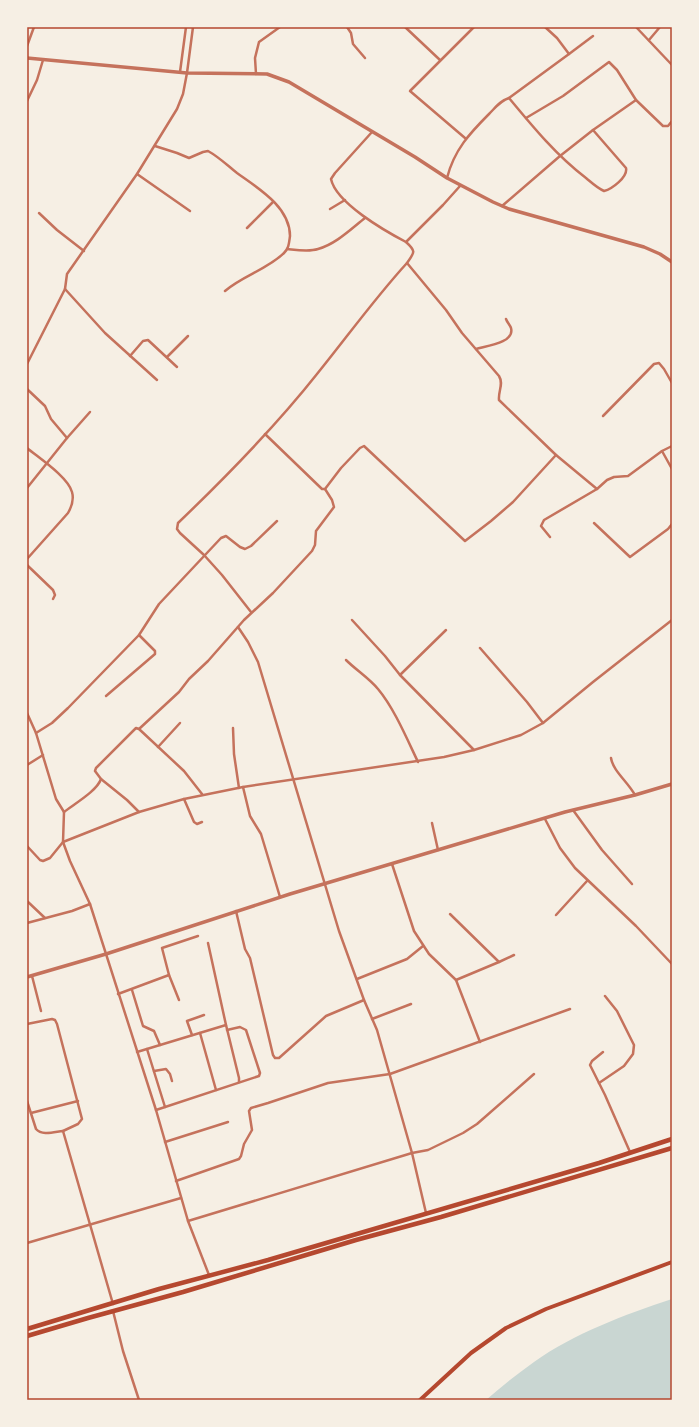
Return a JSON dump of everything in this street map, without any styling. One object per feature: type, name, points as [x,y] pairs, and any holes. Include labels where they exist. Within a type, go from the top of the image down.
[{"type":"highway","points":[[27,1329],[179,1284],[268,1260],[631,1153],[672,1139]]},
{"type":"highway","points":[[27,1336],[183,1292],[356,1240],[494,1202],[672,1148]]},
{"type":"highway","points":[[179,1284],[183,1292]]},
{"type":"main road","points":[[420,1400],[471,1354],[506,1328],[546,1309],[672,1262]]},
{"type":"street","points":[[27,46],[34,27]]},
{"type":"street","points":[[180,72],[186,27]]},
{"type":"street","points":[[27,364],[65,289],[67,274],[137,174],[178,106],[188,73],[193,27]]},
{"type":"street","points":[[256,74],[255,58],[259,42],[280,27]]},
{"type":"street","points":[[347,27],[351,34],[353,44],[365,58]]},
{"type":"street","points":[[405,27],[440,60]]},
{"type":"street","points":[[465,138],[410,92],[411,88],[474,27]]},
{"type":"street","points":[[545,27],[557,38],[569,54]]},
{"type":"street","points":[[636,27],[672,65]]},
{"type":"street","points":[[649,40],[660,27]]},
{"type":"street","points":[[447,178],[450,168],[465,138],[500,103],[509,98],[593,36]]},
{"type":"street","points":[[27,58],[188,73],[267,74],[289,82],[415,157],[460,186],[501,206],[644,247],[660,254],[672,262]]},
{"type":"street","points":[[27,101],[37,80],[43,60]]},
{"type":"street","points":[[526,118],[563,96],[609,62],[636,100],[663,126],[668,126],[672,121]]},
{"type":"street","points":[[509,98],[560,156],[578,173],[599,189],[604,191],[608,190],[625,176],[627,172],[626,168],[593,130]]},
{"type":"street","points":[[501,206],[593,130],[636,100]]},
{"type":"street","points":[[252,612],[204,555],[180,534],[177,528],[178,523],[265,434],[317,374],[345,337],[413,255],[413,249],[406,242],[378,227],[334,189],[331,179],[334,173],[372,132]]},
{"type":"street","points":[[155,146],[177,152],[188,158],[208,151],[248,180],[273,202],[286,217],[290,234],[287,249],[276,259],[246,278],[233,284],[225,291]]},
{"type":"street","points":[[137,174],[190,211]]},
{"type":"street","points":[[406,242],[460,186]]},
{"type":"street","points":[[330,209],[345,200]]},
{"type":"street","points":[[247,228],[273,202]]},
{"type":"street","points":[[39,214],[84,251]]},
{"type":"street","points":[[287,249],[319,249],[328,245],[366,218]]},
{"type":"street","points":[[407,263],[476,349],[495,369],[502,380],[499,400],[556,455],[597,489]]},
{"type":"street","points":[[65,289],[105,333],[156,380]]},
{"type":"street","points":[[476,349],[500,343],[505,340],[511,334],[511,328],[506,319]]},
{"type":"street","points":[[168,357],[188,336]]},
{"type":"street","points":[[130,356],[145,340],[148,340],[177,367]]},
{"type":"street","points":[[603,416],[654,364],[659,363],[661,365],[672,383]]},
{"type":"street","points":[[27,389],[45,406],[52,419],[67,438]]},
{"type":"street","points":[[27,488],[90,412]]},
{"type":"street","points":[[139,812],[101,779],[95,771],[96,768],[134,729],[139,729],[180,692],[189,679],[252,612],[278,587],[314,547],[316,531],[334,508],[332,500],[325,489],[322,489],[312,481],[265,434]]},
{"type":"street","points":[[325,489],[341,468],[360,448],[364,446],[465,541],[492,521],[513,502],[556,455]]},
{"type":"street","points":[[550,537],[541,526],[544,520],[597,489],[607,480],[614,477],[628,476],[662,451],[672,446]]},
{"type":"street","points":[[27,448],[65,480],[73,494],[73,502],[68,513],[27,560]]},
{"type":"street","points":[[662,451],[672,469]]},
{"type":"street","points":[[36,733],[52,723],[68,708],[139,635],[159,604],[221,538],[226,536],[242,549],[249,547],[277,521]]},
{"type":"street","points":[[594,523],[630,557],[668,529],[672,524]]},
{"type":"street","points":[[27,565],[55,592],[53,599]]},
{"type":"street","points":[[352,620],[400,675],[474,750]]},
{"type":"street","points":[[27,846],[40,860],[43,861],[50,858],[63,842],[139,812],[202,794],[418,762],[474,750],[521,735],[543,723],[672,620]]},
{"type":"street","points":[[238,627],[248,642],[258,662],[339,931],[364,1000],[378,1030],[412,1153],[426,1213]]},
{"type":"street","points":[[400,675],[446,630]]},
{"type":"street","points":[[106,696],[155,654],[155,651],[139,635]]},
{"type":"street","points":[[480,648],[527,702],[543,723]]},
{"type":"street","points":[[346,660],[382,694],[418,762]]},
{"type":"street","points":[[27,714],[36,733],[56,799],[64,812],[63,842],[90,904],[156,1110],[188,1221],[210,1276]]},
{"type":"street","points":[[158,747],[180,724]]},
{"type":"street","points":[[233,728],[234,754],[239,788]]},
{"type":"street","points":[[139,729],[184,771],[202,794]]},
{"type":"street","points":[[27,765],[42,755]]},
{"type":"street","points":[[611,758],[612,764],[635,795]]},
{"type":"street","points":[[64,812],[94,788],[101,779]]},
{"type":"street","points":[[27,977],[106,954],[280,897],[573,810],[635,795],[672,784]]},
{"type":"street","points":[[242,787],[250,816],[261,834],[280,897]]},
{"type":"street","points":[[184,799],[194,822],[197,824],[202,822]]},
{"type":"street","points":[[573,810],[602,850],[632,884]]},
{"type":"street","points":[[545,819],[560,848],[575,868],[636,926],[672,964]]},
{"type":"street","points":[[432,823],[438,850]]},
{"type":"street","points":[[392,864],[414,931],[423,946],[456,980],[480,1042]]},
{"type":"street","points":[[556,915],[587,881]]},
{"type":"street","points":[[27,901],[45,918]]},
{"type":"street","points":[[27,924],[72,911],[90,904]]},
{"type":"street","points":[[236,911],[245,949],[250,958],[255,976],[273,1055],[276,1058],[279,1058],[326,1016],[364,1000]]},
{"type":"street","points":[[450,914],[499,962]]},
{"type":"street","points":[[179,1000],[169,974],[162,948],[198,936]]},
{"type":"street","points":[[208,943],[239,1082]]},
{"type":"street","points":[[357,979],[407,959],[423,946]]},
{"type":"street","points":[[456,980],[514,956]]},
{"type":"street","points":[[118,994],[132,990],[169,974]]},
{"type":"street","points":[[32,975],[41,1011]]},
{"type":"street","points":[[132,990],[143,1026],[154,1031],[160,1045]]},
{"type":"street","points":[[599,1083],[624,1066],[633,1054],[634,1045],[617,1011],[605,996]]},
{"type":"street","points":[[372,1019],[411,1004]]},
{"type":"street","points":[[176,1181],[240,1159],[244,1144],[252,1130],[249,1111],[251,1108],[328,1083],[390,1074],[570,1009]]},
{"type":"street","points":[[192,1035],[187,1021],[204,1015]]},
{"type":"street","points":[[27,1024],[52,1019],[55,1020],[61,1033],[82,1120],[78,1124],[63,1131],[45,1133],[39,1132],[36,1129],[27,1101]]},
{"type":"street","points":[[137,1052],[226,1025]]},
{"type":"street","points":[[156,1110],[259,1076],[260,1072],[246,1030],[240,1027],[227,1030]]},
{"type":"street","points":[[200,1033],[216,1090]]},
{"type":"street","points":[[147,1049],[165,1107]]},
{"type":"street","points":[[603,1052],[592,1061],[590,1065],[631,1153]]},
{"type":"street","points":[[154,1071],[166,1069],[170,1074],[172,1081]]},
{"type":"street","points":[[188,1221],[412,1153],[428,1150],[463,1133],[477,1124],[534,1074]]},
{"type":"street","points":[[31,1113],[78,1101]]},
{"type":"street","points":[[165,1142],[228,1122]]},
{"type":"street","points":[[63,1131],[114,1304]]},
{"type":"street","points":[[27,1244],[182,1198]]},
{"type":"street","points":[[113,1311],[123,1351],[139,1400]]},
{"type":"shaded area","points":[[672,1299],[672,1400],[486,1400],[528,1367],[566,1342],[618,1318]]}]
